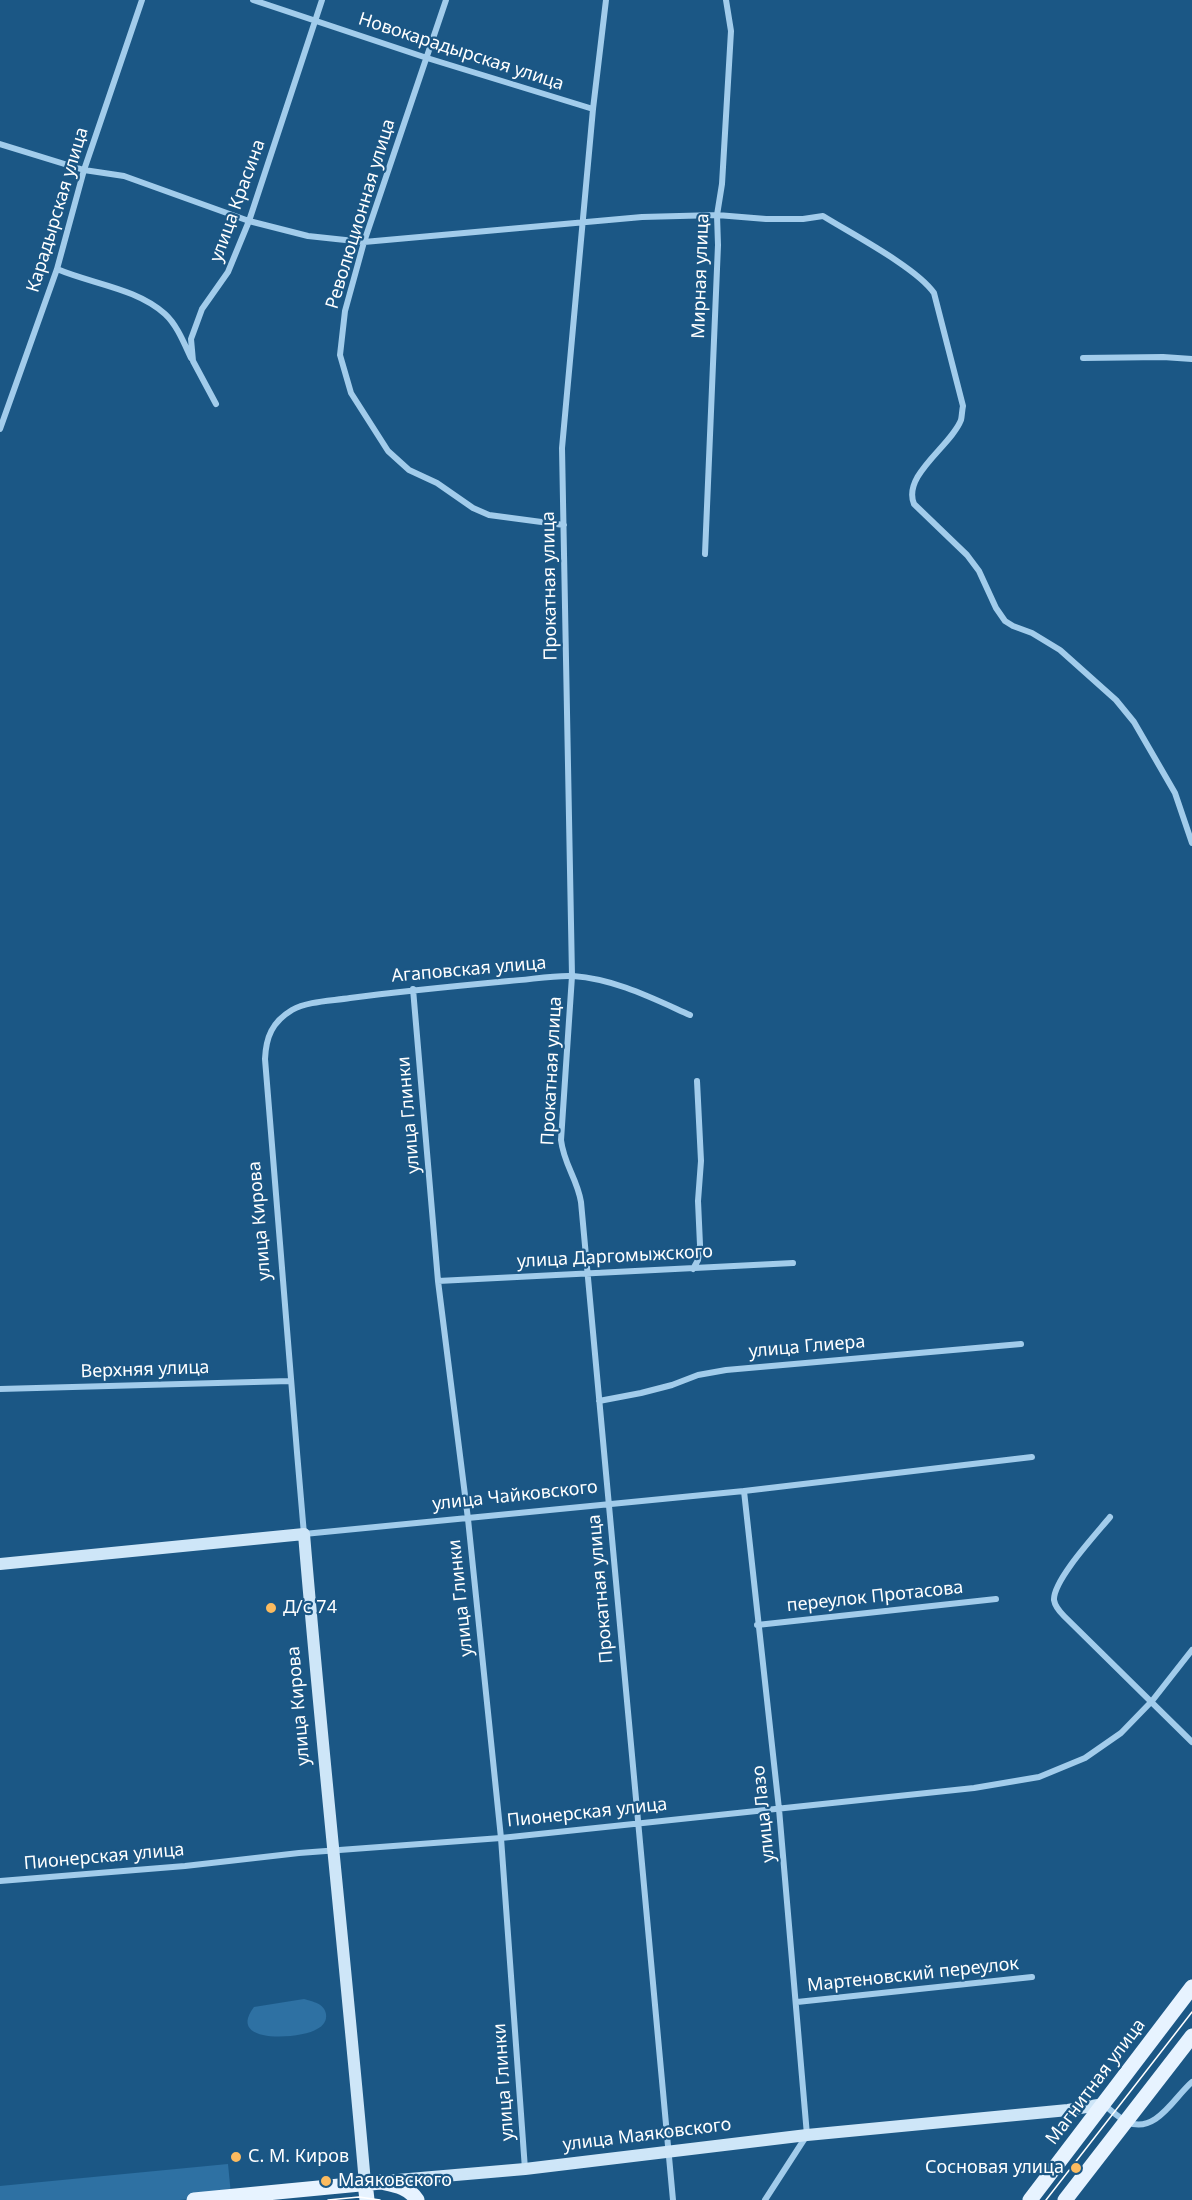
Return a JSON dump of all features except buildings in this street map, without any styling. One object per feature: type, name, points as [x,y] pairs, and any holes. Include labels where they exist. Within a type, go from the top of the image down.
[{"type":"main road","name":"улица Чайковского","points":[[0,1564],[304,1534]]},
{"type":"main road","name":"улица Кирова","points":[[304,1534],[319,1720],[365,2183]]},
{"type":"main road","name":"Магнитная улица","points":[[1030,2200],[1192,1987]]},
{"type":"main road","points":[[1065,2200],[1192,2036]]},
{"type":"main road","name":"улица Маяковского","points":[[194,2200],[525,2169],[807,2135],[1068,2110],[1104,2104]]},
{"type":"main road","points":[[381,2181],[404,2188],[414,2194],[417,2200]]},
{"type":"main road","points":[[365,2183],[367,2200]]},
{"type":"street","name":"Карадырская улица","points":[[0,429],[57,269],[84,170],[142,0]]},
{"type":"street","name":"Новокарадырская улица","points":[[253,0],[427,58],[593,109]]},
{"type":"street","name":"улица Красина","points":[[216,404],[193,361],[191,339],[201,309],[228,272],[249,221],[322,0]]},
{"type":"street","name":"Революционная улица","points":[[446,0],[364,243],[345,310],[340,355],[351,393],[388,451],[409,470],[437,483],[473,508],[489,515],[564,525]]},
{"type":"street","name":"Прокатная улица","points":[[606,0],[593,109],[562,448],[572,976],[561,1140],[565,1164],[579,1191],[673,2200]]},
{"type":"street","name":"Мирная улица","points":[[705,554],[718,245],[717,215],[722,184],[731,31],[726,0]]},
{"type":"street","points":[[0,144],[84,170],[124,177],[249,221],[308,236],[364,243],[642,217],[717,215],[802,219],[823,216],[912,272],[928,284],[934,293],[963,406],[961,419],[955,430],[914,485],[912,498],[914,504],[967,555],[979,571],[996,608],[1005,621],[1032,633],[1060,650],[1116,700],[1134,722],[1175,793],[1192,843]]},
{"type":"street","points":[[57,269],[132,295],[152,305],[166,315],[193,361]]},
{"type":"street","points":[[1083,358],[1192,359]]},
{"type":"street","name":"Агаповская улица","points":[[266,1045],[269,1032],[279,1019],[302,1006],[413,989],[572,976],[607,982],[634,990],[690,1015]]},
{"type":"street","name":"улица Глинки","points":[[413,989],[438,1281],[468,1519],[501,1838],[525,2169]]},
{"type":"street","name":"улица Кирова","points":[[266,1045],[265,1059],[283,1256],[290,1381],[304,1534]]},
{"type":"street","points":[[693,1269],[698,1260],[700,1245],[698,1202],[701,1161],[697,1082]]},
{"type":"street","name":"улица Даргомыжского","points":[[438,1281],[793,1263]]},
{"type":"street","name":"улица Глиера","points":[[599,1401],[641,1393],[698,1375],[726,1370],[1021,1344]]},
{"type":"street","name":"Верхняя улица","points":[[0,1389],[290,1381]]},
{"type":"street","name":"улица Чайковского","points":[[304,1534],[744,1491],[1032,1457]]},
{"type":"street","name":"улица Лазо","points":[[744,1491],[757,1626],[779,1809],[807,2135]]},
{"type":"street","points":[[1110,1516],[1065,1573],[1055,1590],[1054,1602],[1064,1616],[1192,1742]]},
{"type":"street","name":"переулок Протасова","points":[[757,1626],[996,1599]]},
{"type":"street","name":"Пионерская улица","points":[[0,1881],[185,1866],[333,1850],[501,1838],[975,1788],[1039,1777],[1085,1758],[1121,1733],[1152,1701],[1192,1650]]},
{"type":"street","name":"Мартеновский переулок","points":[[797,2002],[1032,1977]]},
{"type":"street","points":[[1104,2104],[1126,2121],[1142,2124],[1158,2118],[1190,2084]]},
{"type":"street","points":[[1190,2084],[1192,2094]]},
{"type":"street","points":[[765,2200],[807,2135]]},
{"type":"shaded area","points":[[304,1999],[318,2004],[325,2010],[325,2021],[317,2029],[297,2035],[269,2036],[249,2028],[248,2019],[254,2007]]},
{"type":"shaded area","points":[[228,2164],[231,2195],[180,2200],[0,2200],[0,2186]]},
{"type":"tram line","points":[[1046,2200],[1192,2012]]},
{"type":"tram line","points":[[328,2200],[359,2197],[380,2200]]},
{"type":"place","name":"Д/с 74","points":[[271,1608]]},
{"type":"place","name":"С. М. Киров","points":[[236,2157]]},
{"type":"place","name":"Сосновая улица","points":[[1076,2168]]},
{"type":"place","name":"Маяковского","points":[[326,2181]]}]
